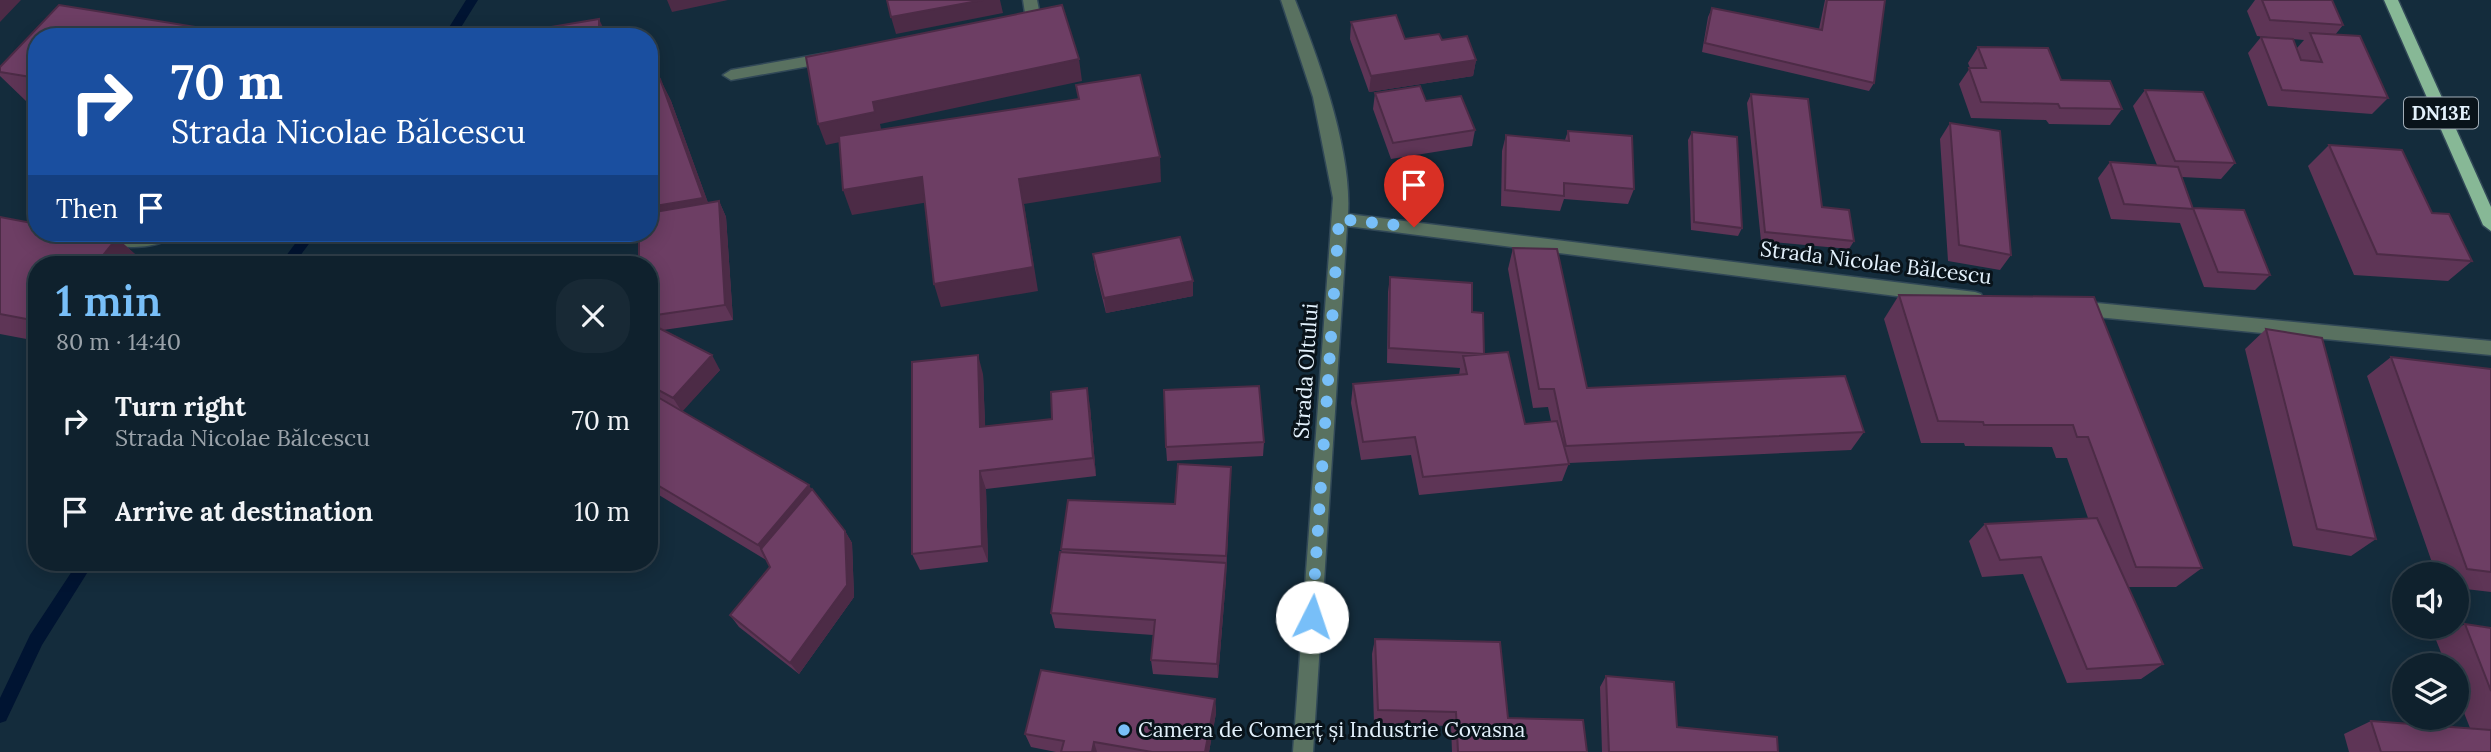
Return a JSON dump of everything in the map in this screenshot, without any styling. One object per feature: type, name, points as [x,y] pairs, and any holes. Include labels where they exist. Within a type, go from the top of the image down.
[{"type":"main road","name":"DN13E","points":[[2391,0],[2491,225]]},
{"type":"street","points":[[1002,26],[1016,24],[1033,15],[1030,0]]},
{"type":"street","name":"Strada Oltului","points":[[1288,0],[1317,76],[1331,135],[1341,198],[1303,752]]},
{"type":"street","points":[[731,75],[839,55]]},
{"type":"street","name":"Strada Nicolae Bălcescu","points":[[1339,219],[1991,300]]},
{"type":"street","points":[[2060,307],[2491,348]]},
{"type":"building","points":[[887,0],[983,0],[891,17]]},
{"type":"building","points":[[1827,0],[1885,0],[1874,83],[1705,43],[1712,8],[1822,30]]},
{"type":"building","points":[[2262,0],[2332,0],[2343,25],[2270,20]]},
{"type":"building","points":[[59,5],[201,28],[37,28]]},
{"type":"building","points":[[1062,5],[1079,59],[873,102],[875,112],[818,124],[806,57]]},
{"type":"building","points":[[1396,15],[1405,39],[1439,34],[1442,40],[1467,36],[1476,60],[1371,76],[1351,22]]},
{"type":"building","points":[[599,19],[599,28],[546,28]]},
{"type":"building","points":[[2310,33],[2360,36],[2388,98],[2282,90],[2261,37],[2293,39],[2301,60],[2322,62]]},
{"type":"building","points":[[28,38],[28,77],[0,72],[0,67]]},
{"type":"building","points":[[1978,47],[2048,48],[2061,80],[2110,81],[2122,109],[1981,102],[1969,68],[1986,68]]},
{"type":"building","points":[[1140,75],[1160,157],[1019,179],[1033,267],[934,284],[922,177],[843,190],[839,136],[1079,99],[1076,85]]},
{"type":"building","points":[[660,79],[703,198],[658,206]]},
{"type":"building","points":[[1420,86],[1426,101],[1461,96],[1475,130],[1393,143],[1375,93]]},
{"type":"building","points":[[2145,90],[2203,92],[2235,163],[2175,161]]},
{"type":"building","points":[[1751,94],[1808,99],[1822,207],[1849,210],[1854,241],[1765,232]]},
{"type":"building","points":[[1950,123],[2000,131],[2011,255],[1959,245]]},
{"type":"building","points":[[1568,131],[1632,136],[1634,189],[1564,183],[1564,196],[1505,190],[1506,135],[1569,141]]},
{"type":"building","points":[[1692,132],[1737,137],[1742,228],[1694,222]]},
{"type":"building","points":[[2329,145],[2402,150],[2432,213],[2449,214],[2472,261],[2377,254]]},
{"type":"building","points":[[2110,162],[2178,167],[2193,209],[2124,204]]},
{"type":"building","points":[[719,201],[725,305],[658,315],[658,256],[639,256],[639,242],[658,242],[658,211]]},
{"type":"building","points":[[2193,208],[2244,210],[2270,275],[2218,272]]},
{"type":"building","points":[[0,217],[28,222],[28,242],[114,242],[102,256],[28,256],[28,319],[0,314]]},
{"type":"building","points":[[1180,237],[1193,281],[1104,298],[1093,254]]},
{"type":"building","points":[[1513,248],[1557,249],[1587,388],[1845,376],[1864,432],[1566,446],[1554,389],[1539,389]]},
{"type":"building","points":[[1390,277],[1472,283],[1472,312],[1483,313],[1484,354],[1389,348]]},
{"type":"building","points":[[1899,295],[2094,297],[2202,568],[2136,567],[2088,437],[2077,437],[2073,425],[1984,425],[1983,422],[1938,421]]},
{"type":"building","points":[[658,328],[712,355],[673,398],[658,390]]},
{"type":"building","points":[[2266,329],[2322,338],[2376,539],[2317,529]]},
{"type":"building","points":[[1508,352],[1525,424],[1557,421],[1569,464],[1423,477],[1415,437],[1363,442],[1353,384],[1467,374],[1463,356]]},
{"type":"building","points":[[978,355],[980,427],[1052,419],[1051,392],[1087,388],[1093,458],[980,471],[982,546],[912,554],[912,362]]},
{"type":"building","points":[[2391,357],[2491,369],[2491,572],[2469,569],[2469,562],[2464,562]]},
{"type":"building","points":[[1259,386],[1264,442],[1166,447],[1164,390]]},
{"type":"building","points":[[658,397],[809,485],[758,545],[658,485]]},
{"type":"building","points":[[1178,464],[1231,467],[1226,556],[1061,549],[1068,500],[1175,504]]},
{"type":"building","points":[[812,489],[845,531],[847,585],[790,663],[730,615],[770,567],[761,549]]},
{"type":"building","points":[[2097,518],[2163,664],[2087,669],[2041,557],[2000,560],[1985,524]]},
{"type":"building","points":[[1060,552],[1226,563],[1217,664],[1151,660],[1155,620],[1051,613]]},
{"type":"building","points":[[2469,625],[2491,628],[2491,691],[2469,634]]},
{"type":"building","points":[[1375,639],[1500,642],[1508,718],[1583,720],[1587,752],[1458,752],[1456,712],[1378,710]]},
{"type":"building","name":"Camera de Comerț și Industrie Covasna","points":[[1041,670],[1215,699],[1205,752],[1152,752],[1094,742],[1092,752],[1061,752],[1064,741],[1025,734]]},
{"type":"building","points":[[1606,676],[1674,682],[1677,727],[1777,737],[1778,752],[1609,752]]},
{"type":"building","points":[[2371,721],[2392,723],[2392,730],[2491,730],[2491,752],[2381,752]]},
{"type":"waterway","points":[[455,28],[472,0]]},
{"type":"waterway","points":[[293,256],[303,242]]},
{"type":"waterway","points":[[0,715],[36,640],[80,571]]},
{"type":"place","name":"Camera de Comerț și Industrie Covasna","points":[[1124,730]]},
{"type":"route","points":[[1312,617],[1339,219],[1414,227]]}]
